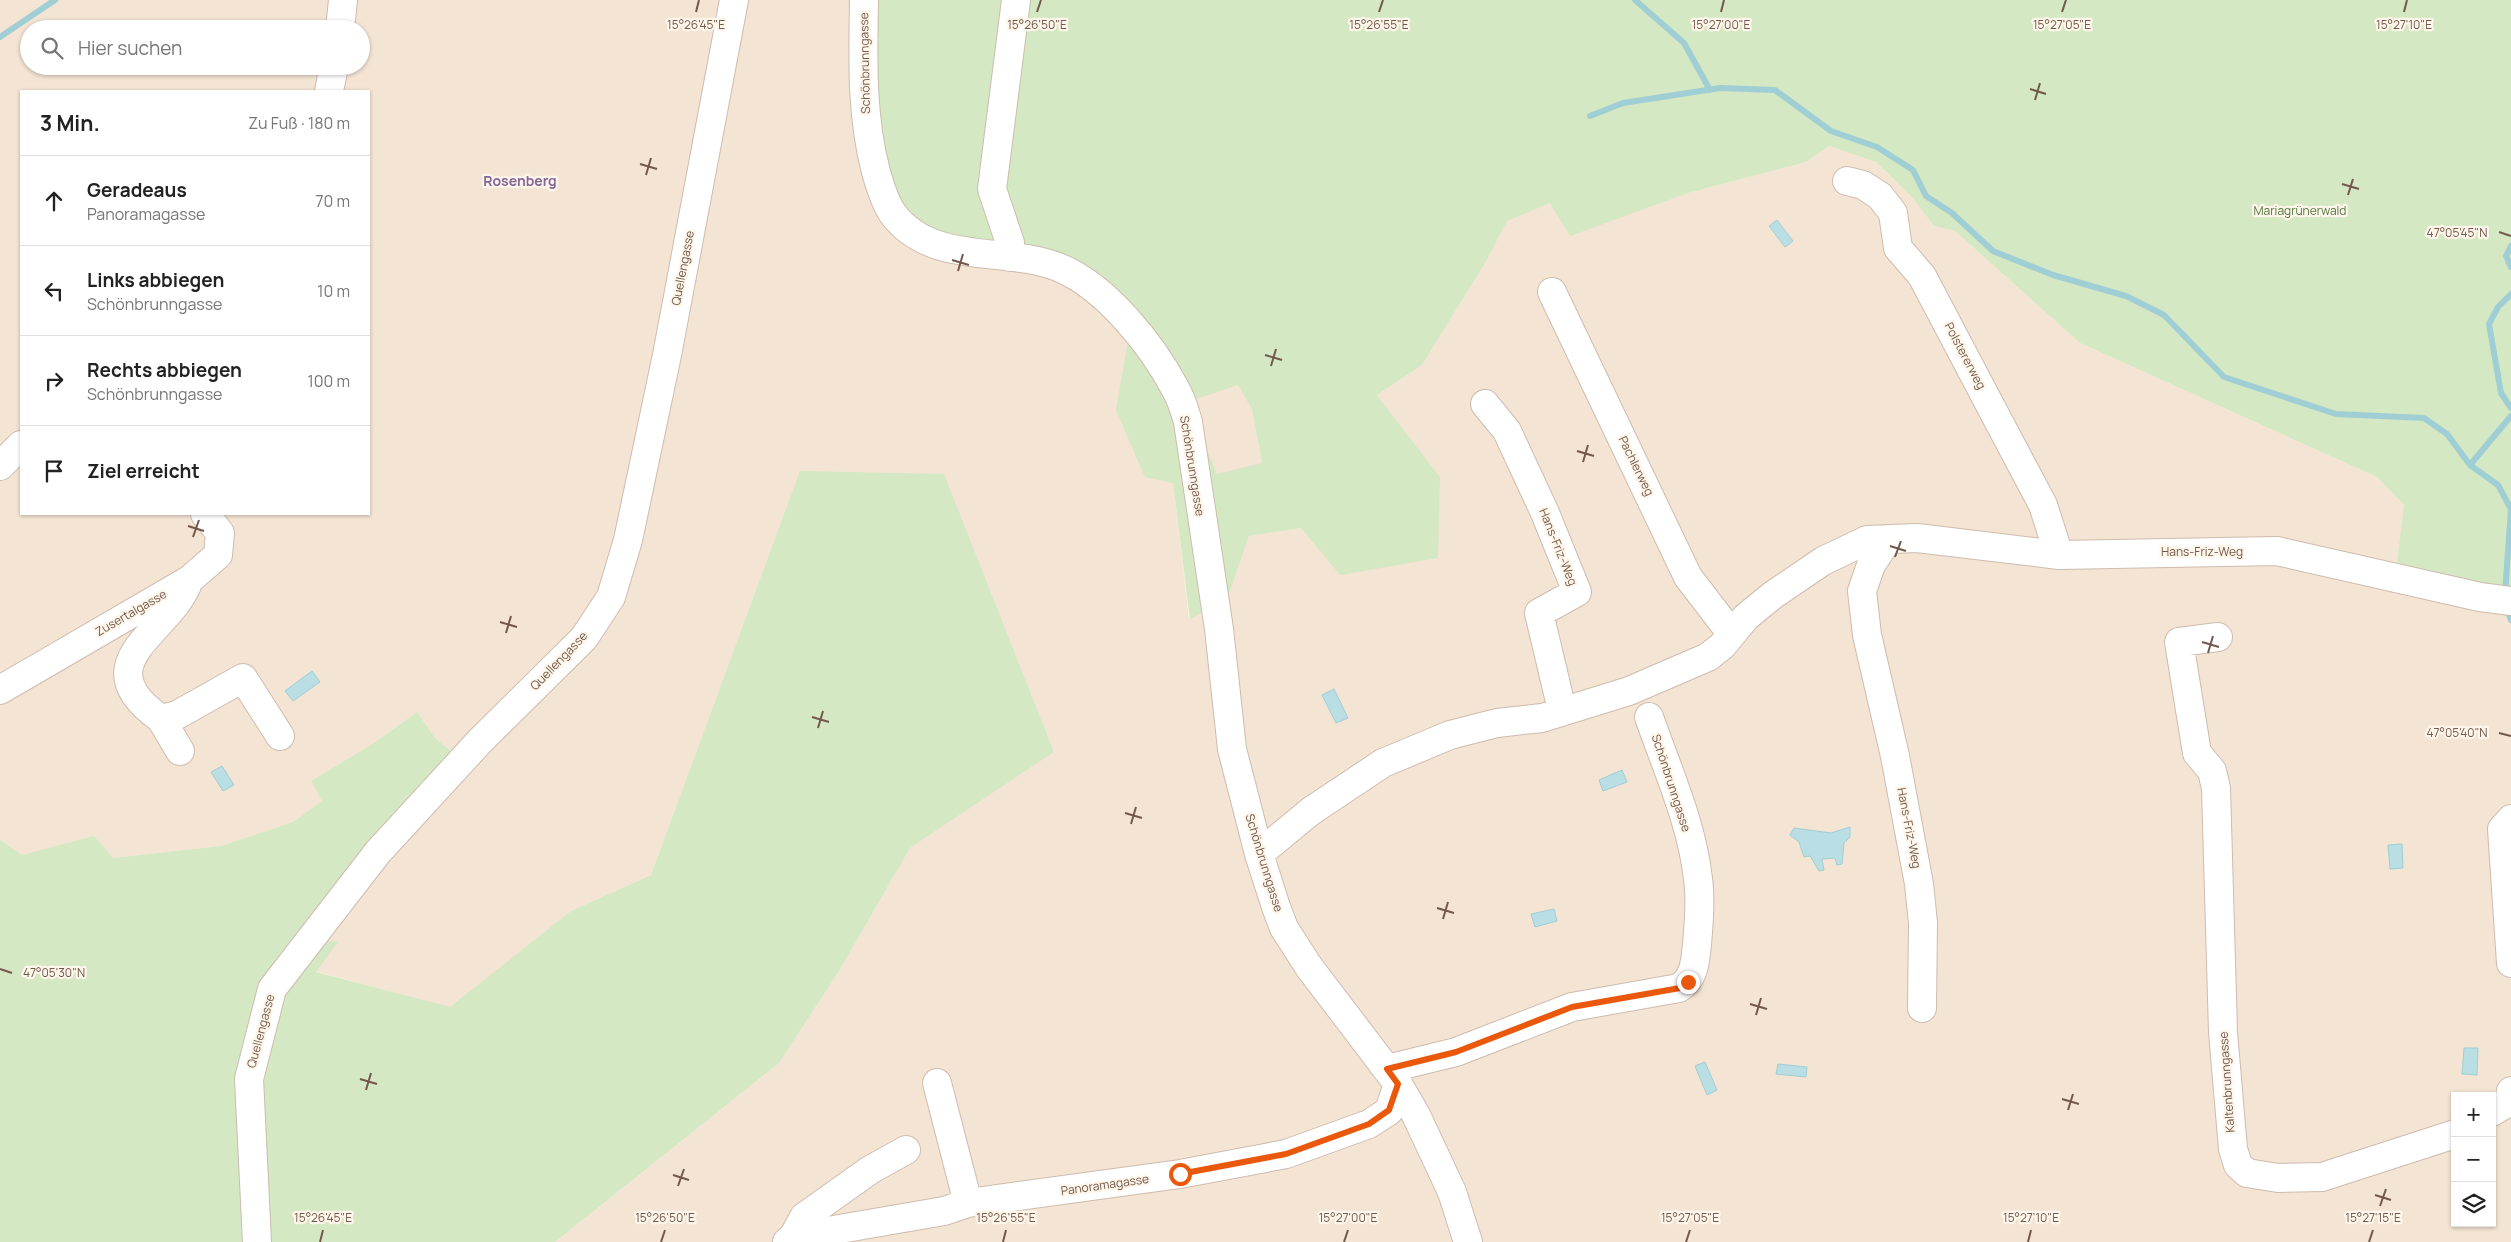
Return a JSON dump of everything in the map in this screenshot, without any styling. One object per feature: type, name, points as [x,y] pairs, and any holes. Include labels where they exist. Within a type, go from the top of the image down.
[{"type":"street","points":[[341,20],[343,0]]},
{"type":"street","name":"Quellengasse","points":[[257,1242],[249,1079],[272,989],[378,852],[480,741],[584,638],[611,597],[628,540],[667,355],[734,0]]},
{"type":"street","name":"Schönbrunngasse","points":[[864,0],[863,91],[868,141],[880,187],[893,214],[912,232],[930,242],[956,250],[1010,257],[1058,268],[1111,303],[1163,366],[1178,392],[1188,422],[1201,520],[1219,630],[1232,749],[1259,854],[1284,928],[1328,994],[1393,1076],[1416,1115],[1449,1184],[1468,1242]]},
{"type":"street","points":[[1010,257],[1010,243],[992,189],[1016,0]]},
{"type":"street","points":[[329,90],[332,75]]},
{"type":"street","name":"Polstererweg","points":[[1847,181],[1863,185],[1880,196],[1893,213],[1898,248],[1922,276],[2043,505],[2060,555]]},
{"type":"street","name":"Pachlerweg","points":[[1552,292],[1688,577],[1731,633]]},
{"type":"street","name":"Hans-Friz-Weg","points":[[1485,404],[1507,431],[1545,513],[1577,592],[1539,613],[1562,710]]},
{"type":"street","points":[[0,466],[20,446]]},
{"type":"street","name":"Zusertalgasse","points":[[0,690],[189,580],[218,555],[220,533],[205,515]]},
{"type":"street","name":"Hans-Friz-Weg","points":[[1888,538],[1871,565],[1862,592],[1867,635],[1895,756],[1919,884],[1923,923],[1922,1008]]},
{"type":"street","name":"Hans-Friz-Weg","points":[[1259,854],[1311,811],[1383,763],[1450,735],[1497,723],[1542,718],[1562,710],[1629,691],[1708,657],[1722,646],[1731,633],[1773,595],[1823,561],[1867,540],[1917,538],[2060,555],[2277,551],[2506,601]]},
{"type":"street","points":[[180,751],[160,719],[138,700],[129,682],[130,658],[182,596],[189,580]]},
{"type":"street","name":"Kaltenbrunngasse","points":[[2218,637],[2179,642],[2197,753],[2212,771],[2216,788],[2223,1032],[2232,1150],[2238,1165],[2247,1172],[2278,1178],[2322,1177],[2451,1135]]},
{"type":"street","points":[[160,719],[177,715],[243,678],[280,736]]},
{"type":"street","name":"Schönbrunngasse","points":[[1393,1076],[1572,1007],[1680,988],[1688,982],[1694,971],[1696,955],[1698,879],[1685,818],[1649,717]]},
{"type":"street","points":[[2511,819],[2502,829],[2511,963]]},
{"type":"street","name":"Panoramagasse","points":[[790,1240],[944,1211],[968,1203],[1180,1174],[1286,1154],[1369,1124],[1389,1110],[1393,1076]]},
{"type":"street","points":[[937,1083],[968,1203]]},
{"type":"street","points":[[2496,1110],[2509,1102],[2511,1091]]},
{"type":"street","points":[[790,1240],[804,1217],[870,1170],[906,1150]]},
{"type":"shaded area","points":[[0,0],[876,0],[1010,243],[1238,384],[1252,409],[1262,464],[1217,474],[1189,405],[1173,483],[1189,619],[1229,594],[1249,536],[1301,528],[1340,575],[1440,477],[1377,395],[1422,365],[1485,263],[1507,220],[1550,203],[1688,193],[1806,162],[1829,146],[1876,162],[1911,196],[1934,226],[1955,231],[2080,343],[2377,477],[2404,505],[2511,592],[2511,1242],[555,1242],[779,1063],[839,971],[910,848],[1054,752],[944,475],[800,472],[651,875],[571,911],[450,1008],[315,971],[311,938],[460,757],[435,738],[417,712],[374,743],[311,781],[322,801],[293,822],[221,846],[113,858],[94,837],[22,855],[0,840]]},
{"type":"green space","name":"Mariagrünerwald","points":[[876,0],[2511,0],[2511,592],[2396,572],[2404,505],[2377,477],[2080,343],[1955,231],[1934,226],[1911,196],[1876,162],[1829,146],[1806,162],[1688,193],[1570,236],[1550,203],[1507,221],[1485,263],[1422,365],[1377,395],[1440,477],[1438,558],[1340,575],[1301,528],[1249,536],[1229,594],[1190,620],[1173,483],[1145,477],[1116,410],[1128,341],[1189,405],[1217,474],[1262,463],[1252,409],[1238,385],[1187,402],[1120,293],[960,244],[908,219],[888,181],[875,119]]},
{"type":"green space","points":[[800,471],[944,474],[1054,752],[910,848],[839,971],[779,1063],[555,1242],[257,1242],[249,1079],[272,989],[311,938],[338,942],[316,972],[450,1007],[571,911],[651,875]]},
{"type":"green space","points":[[417,712],[435,738],[460,758],[265,988],[247,1242],[0,1242],[0,840],[22,855],[94,836],[113,858],[221,846],[293,822],[322,801],[311,781],[374,743]]},
{"type":"water","points":[[1777,220],[1793,241],[1785,247],[1769,226]]},
{"type":"water","points":[[312,671],[320,682],[293,701],[285,691]]},
{"type":"water","points":[[1334,689],[1348,718],[1336,723],[1322,695]]},
{"type":"water","points":[[222,766],[234,785],[223,791],[211,772]]},
{"type":"water","points":[[1622,770],[1627,782],[1603,791],[1599,780]]},
{"type":"water","points":[[1850,827],[1850,837],[1844,843],[1842,864],[1837,865],[1835,858],[1822,859],[1824,870],[1819,871],[1810,856],[1804,857],[1799,842],[1790,835],[1794,828],[1831,833]]},
{"type":"water","points":[[2402,844],[2403,868],[2390,869],[2388,845]]},
{"type":"water","points":[[1554,909],[1557,921],[1535,927],[1531,914]]},
{"type":"water","points":[[2464,1048],[2478,1048],[2477,1075],[2462,1074]]},
{"type":"water","points":[[1705,1062],[1717,1090],[1707,1095],[1695,1066]]},
{"type":"water","points":[[1778,1064],[1807,1067],[1806,1077],[1776,1074]]},
{"type":"waterway","points":[[25,20],[55,0]]},
{"type":"waterway","points":[[1635,0],[1684,43],[1710,90]]},
{"type":"waterway","points":[[0,37],[20,24]]},
{"type":"waterway","points":[[1590,116],[1623,103],[1720,88],[1775,90],[1831,131],[1877,147],[1913,170],[1926,196],[1952,213],[1993,251],[2053,275],[2126,296],[2164,315],[2224,377],[2336,414],[2424,418],[2447,434],[2470,465],[2498,485],[2511,509],[2505,594]]},
{"type":"waterway","points":[[2511,246],[2506,256],[2511,267]]},
{"type":"waterway","points":[[2511,294],[2498,307],[2489,324],[2501,393],[2511,408]]},
{"type":"waterway","points":[[2470,465],[2511,416]]},
{"type":"waterway","points":[[2507,609],[2511,620]]},
{"type":"district","name":"Rosenberg","points":[[520,181]]},
{"type":"route","points":[[1180,1174],[1286,1154],[1369,1124],[1389,1110],[1394,1102],[1398,1084],[1387,1069],[1456,1052],[1572,1007],[1680,988],[1688,982]]}]
